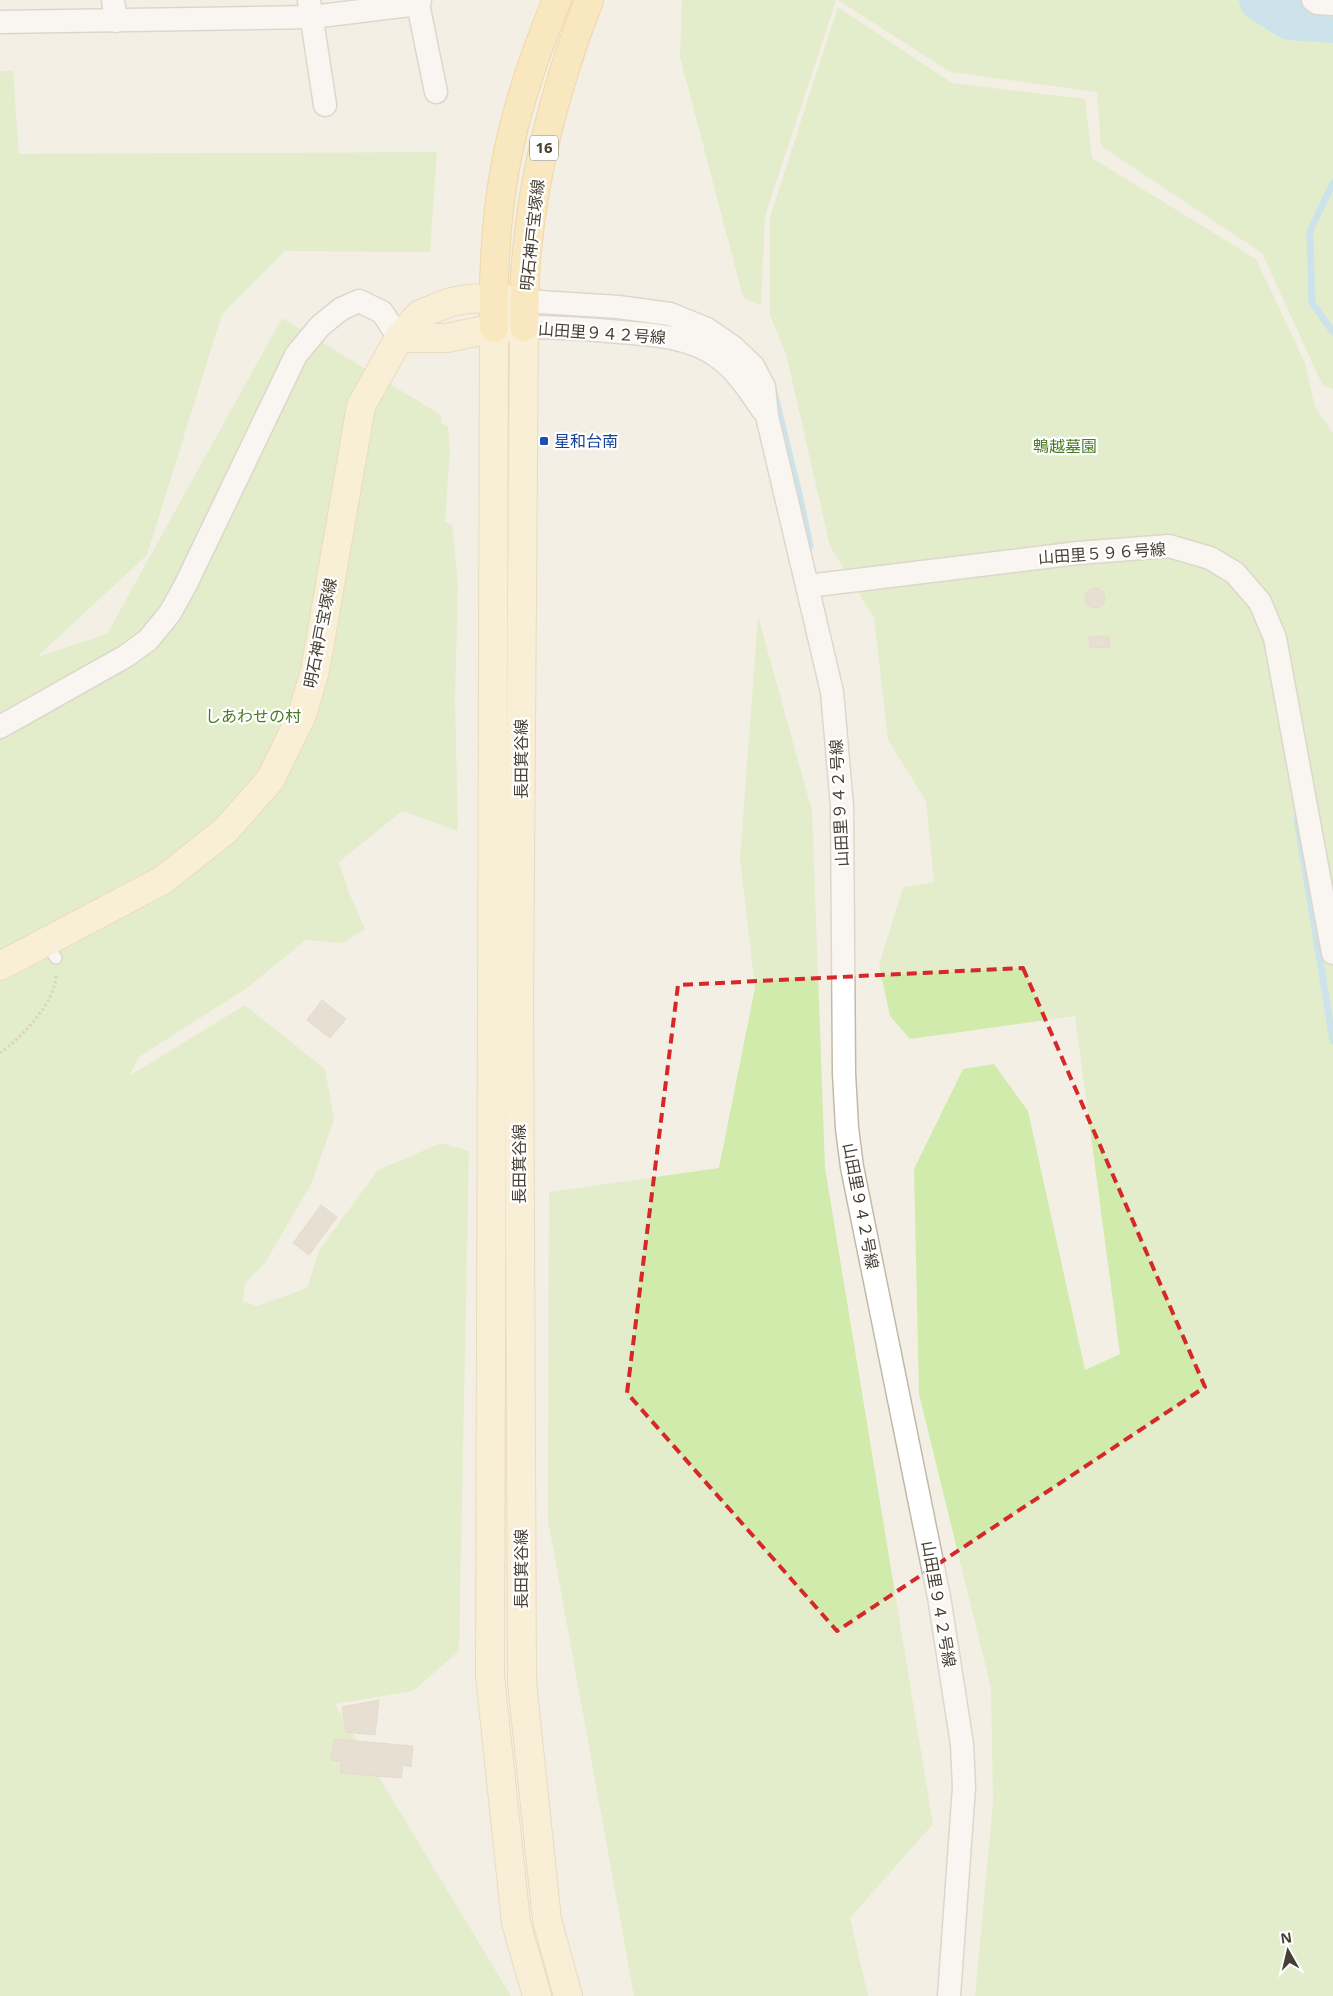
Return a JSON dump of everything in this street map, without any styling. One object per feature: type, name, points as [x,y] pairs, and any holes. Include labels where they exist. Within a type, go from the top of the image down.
[{"type":"main road","name":"明石神戸宝塚線","points":[[494,328],[495,258],[505,168],[522,99],[557,0]]},
{"type":"main road","name":"明石神戸宝塚線","points":[[525,314],[526,263],[538,175],[574,40],[589,0]]},
{"type":"street","points":[[1312,0],[1317,3],[1333,4]]},
{"type":"street","points":[[0,22],[114,11],[310,9],[419,2],[436,92]]},
{"type":"street","points":[[310,9],[325,105]]},
{"type":"street","points":[[494,298],[525,314]]},
{"type":"street","name":"明石神戸宝塚線","points":[[0,966],[51,951],[163,880],[226,830],[270,780],[302,715],[315,671],[361,406],[399,338],[420,314],[451,302],[494,298]]},
{"type":"street","points":[[0,727],[126,656],[148,640],[170,613],[186,584],[296,355],[320,326],[341,309],[359,301],[382,312],[399,338],[447,338],[494,328],[525,314]]},
{"type":"street","name":"山田里９４２号線","points":[[525,314],[618,307],[670,314],[707,329],[733,347],[753,366],[764,387],[767,416],[832,692],[842,806],[844,1073],[850,1147],[939,1597],[962,1744],[964,1787],[949,1996]]},
{"type":"street","name":"長田箕谷線","points":[[525,314],[519,989],[522,1682],[547,1920],[568,1996]]},
{"type":"street","name":"長田箕谷線","points":[[494,328],[490,1676],[516,1923],[537,1996]]},
{"type":"street","name":"山田里５９６号線","points":[[808,586],[1078,553],[1169,546],[1210,558],[1235,573],[1260,602],[1275,638],[1307,803],[1333,953]]},
{"type":"path","points":[[0,1053],[10,1046],[47,1004],[56,984],[51,951]]},
{"type":"highlighted area","points":[[1023,968],[1205,1387],[837,1631],[627,1393],[678,985]]},
{"type":"green space","points":[[682,0],[836,0],[765,216],[761,306],[743,297],[680,57]]},
{"type":"green space","points":[[838,0],[1251,0],[1291,24],[1333,29],[1333,389],[1323,386],[1262,253],[1101,146],[1097,92],[950,72]]},
{"type":"green space","name":"鵯越墓園","points":[[838,7],[952,83],[1085,99],[1092,158],[1256,259],[1305,363],[1315,407],[1333,433],[1333,1996],[975,1996],[993,1803],[991,1688],[919,1394],[914,1169],[963,1069],[994,1064],[1028,1111],[1085,1370],[1120,1354],[1075,1016],[910,1039],[890,1016],[879,965],[903,887],[934,882],[926,801],[888,740],[874,618],[830,546],[786,354],[770,315],[770,217]]},
{"type":"green space","name":"しあわせの村","points":[[0,71],[13,71],[19,154],[437,152],[430,252],[285,251],[222,314],[147,555],[37,657],[107,634],[282,318],[441,415],[441,423],[448,426],[450,450],[445,522],[452,524],[458,583],[455,701],[458,831],[402,811],[339,862],[349,893],[365,929],[343,943],[306,940],[247,988],[139,1057],[129,1076],[245,1005],[325,1069],[334,1120],[311,1184],[265,1263],[245,1283],[243,1301],[257,1306],[307,1288],[320,1249],[378,1170],[441,1143],[469,1151],[459,1651],[413,1691],[335,1704],[511,1996],[0,1996]]},
{"type":"green space","points":[[758,616],[812,811],[825,1168],[933,1824],[850,1918],[868,1996],[634,1996],[548,1520],[549,1192],[719,1168],[755,988],[740,859]]},
{"type":"building","points":[[1095,588],[1102,591],[1105,598],[1102,605],[1095,608],[1088,605],[1085,598],[1088,591]]},
{"type":"building","points":[[1109,636],[1110,647],[1090,648],[1089,637]]},
{"type":"building","points":[[322,1000],[346,1019],[330,1038],[307,1020]]},
{"type":"building","points":[[321,1205],[337,1217],[309,1255],[293,1243]]},
{"type":"building","points":[[379,1700],[375,1735],[346,1732],[342,1707]]},
{"type":"building","points":[[334,1739],[413,1746],[411,1767],[403,1765],[401,1778],[340,1773],[342,1761],[331,1760]]},
{"type":"waterway","points":[[1260,0],[1290,19],[1333,22]]},
{"type":"waterway","points":[[1333,183],[1310,231],[1312,303],[1333,332]]},
{"type":"waterway","points":[[773,388],[810,546]]},
{"type":"waterway","points":[[1297,819],[1333,1041]]},
{"type":"place","name":"星和台南","points":[[544,441]]}]
